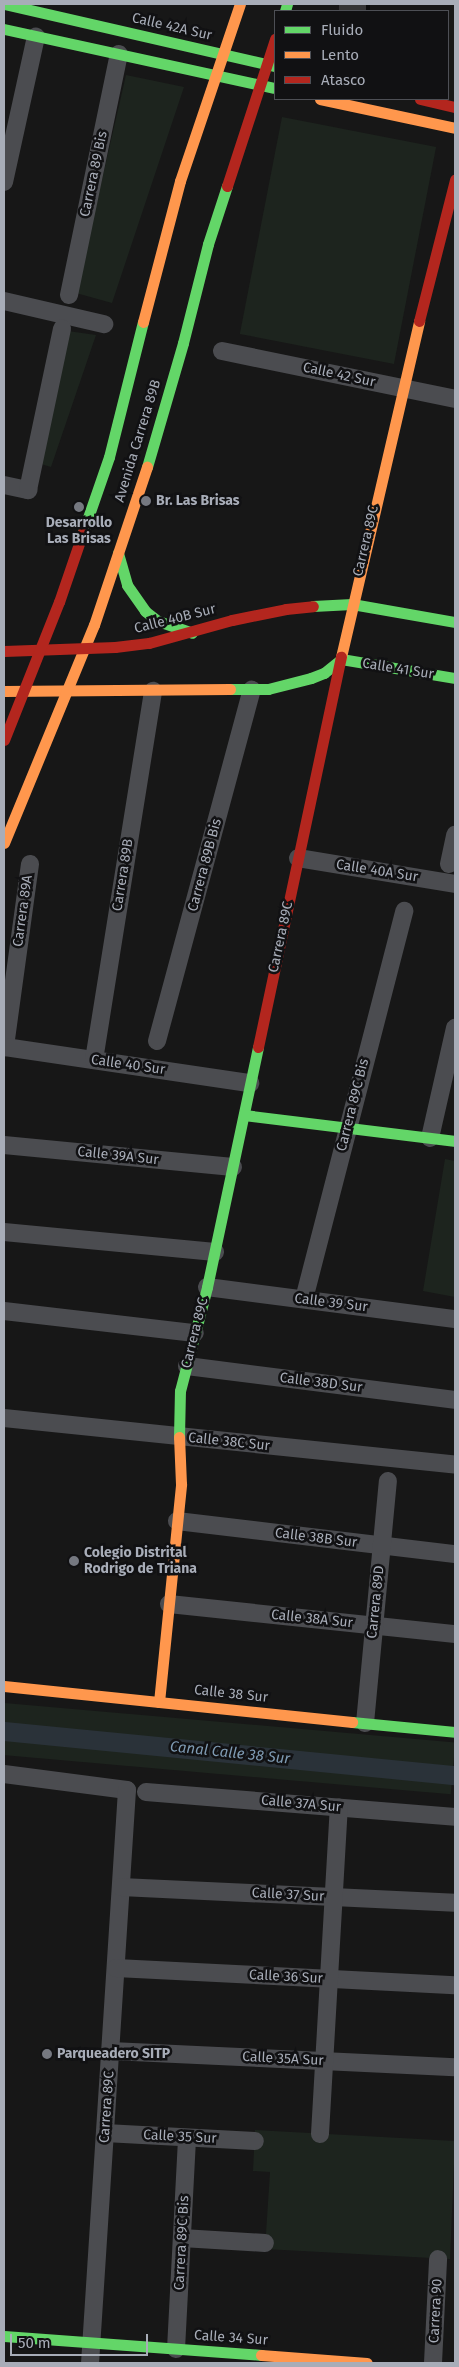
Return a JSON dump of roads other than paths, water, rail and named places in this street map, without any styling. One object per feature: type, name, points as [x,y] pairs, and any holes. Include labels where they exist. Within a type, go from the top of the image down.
[{"type":"street","name":"Calle 42A Sur","points":[[4,4],[271,65]]},
{"type":"street","name":"Avenida Carrera 89B","points":[[4,740],[40,650],[109,457],[162,244],[215,75],[240,4]]},
{"type":"street","points":[[4,28],[274,89]]},
{"type":"street","points":[[4,182],[36,36]]},
{"type":"street","name":"Avenida Carrera 89B","points":[[4,843],[84,648],[118,554],[146,469],[218,211],[259,85],[271,65],[274,46]]},
{"type":"street","name":"Carrera 89 Bis","points":[[69,295],[119,54]]},
{"type":"street","points":[[325,100],[455,128]]},
{"type":"street","points":[[424,100],[455,107]]},
{"type":"street","name":"Carrera 89C","points":[[158,1702],[181,1484],[179,1402],[215,1252],[352,604],[402,388],[455,180]]},
{"type":"street","points":[[4,301],[104,324]]},
{"type":"street","points":[[4,485],[28,490],[62,329]]},
{"type":"street","name":"Calle 42 Sur","points":[[222,351],[455,399]]},
{"type":"street","points":[[118,554],[127,585],[134,598],[145,611],[158,621],[192,633]]},
{"type":"street","points":[[352,604],[455,622]]},
{"type":"street","name":"Calle 40B Sur","points":[[4,651],[148,643],[192,633],[232,620],[286,609],[352,604]]},
{"type":"street","points":[[4,691],[252,690],[283,686],[305,680],[324,672],[341,659]]},
{"type":"street","name":"Calle 41 Sur","points":[[341,659],[455,678]]},
{"type":"street","name":"Carrera 89B Bis","points":[[157,1041],[252,690]]},
{"type":"street","name":"Carrera 89B","points":[[94,1060],[153,691]]},
{"type":"street","points":[[449,864],[455,835]]},
{"type":"street","name":"Calle 40A Sur","points":[[298,858],[455,884]]},
{"type":"street","name":"Carrera 89A","points":[[5,1047],[30,864]]},
{"type":"street","name":"Carrera 89C Bis","points":[[304,1299],[404,911]]},
{"type":"street","points":[[430,1138],[455,1028]]},
{"type":"street","name":"Calle 40 Sur","points":[[5,1047],[250,1083]]},
{"type":"street","points":[[244,1114],[455,1141]]},
{"type":"street","name":"Calle 39A Sur","points":[[4,1145],[233,1168]]},
{"type":"street","points":[[4,1232],[215,1252]]},
{"type":"street","name":"Calle 39 Sur","points":[[207,1287],[455,1319]]},
{"type":"street","points":[[4,1311],[195,1333]]},
{"type":"street","name":"Calle 38D Sur","points":[[187,1366],[455,1400]]},
{"type":"street","name":"Calle 38C Sur","points":[[4,1418],[455,1465]]},
{"type":"street","name":"Carrera 89D","points":[[365,1723],[388,1481]]},
{"type":"street","name":"Calle 38B Sur","points":[[177,1521],[455,1554]]},
{"type":"street","name":"Calle 38A Sur","points":[[168,1604],[455,1634]]},
{"type":"street","name":"Calle 38 Sur","points":[[4,1686],[455,1732]]},
{"type":"street","name":"Carrera 89C","points":[[4,1774],[127,1790],[90,2363]]},
{"type":"street","name":"Calle 37A Sur","points":[[146,1792],[455,1817]]},
{"type":"street","points":[[320,2134],[339,1808]]},
{"type":"street","name":"Calle 37 Sur","points":[[121,1887],[455,1903]]},
{"type":"street","name":"Calle 36 Sur","points":[[116,1968],[455,1985]]},
{"type":"street","name":"Calle 35A Sur","points":[[110,2051],[455,2067]]},
{"type":"street","name":"Calle 35 Sur","points":[[105,2133],[255,2142]]},
{"type":"street","name":"Carrera 89C Bis","points":[[176,2349],[187,2138]]},
{"type":"street","points":[[182,2238],[265,2243]]},
{"type":"street","name":"Carrera 90","points":[[433,2363],[438,2259]]},
{"type":"street","name":"Calle 34 Sur","points":[[4,2336],[367,2363]]},
{"type":"waterway","name":"Canal Calle 38 Sur","points":[[4,1731],[455,1775]]},
{"type":"place","name":"Br. Las Brisas","points":[[146,501]]},
{"type":"place","name":"Desarrollo Las Brisas","points":[[79,507]]},
{"type":"place","name":"Colegio Distrital Rodrigo de Triana","points":[[74,1561]]},
{"type":"place","name":"Parqueadero SITP","points":[[47,2054]]}]
